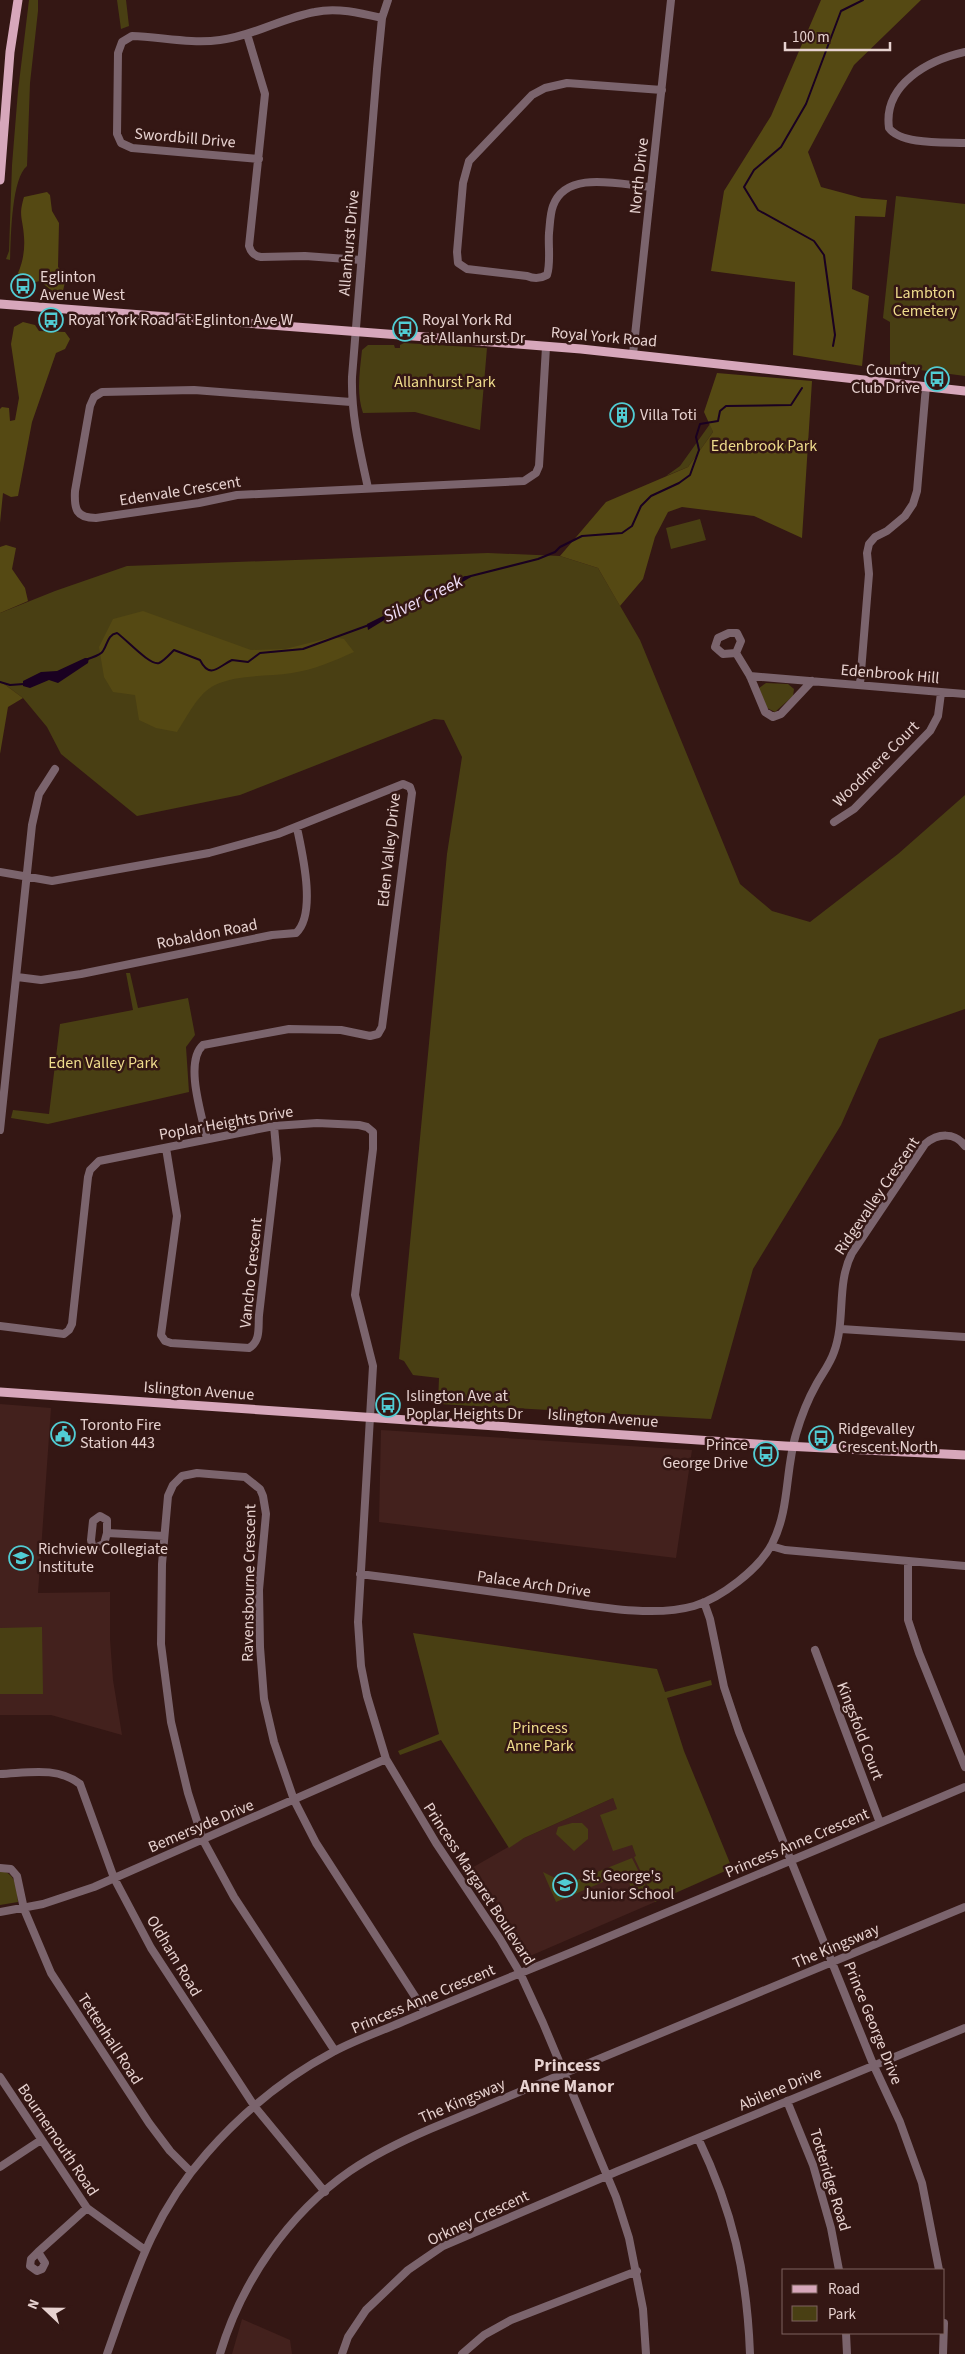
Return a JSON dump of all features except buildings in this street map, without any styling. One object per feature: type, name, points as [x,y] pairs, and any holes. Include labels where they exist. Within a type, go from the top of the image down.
[{"type":"main road","points":[[0,180],[10,52],[18,0]]},
{"type":"main road","name":"Royal York Road","points":[[0,304],[633,354],[965,391]]},
{"type":"main road","name":"Islington Avenue","points":[[0,1392],[793,1446],[965,1455]]},
{"type":"street","name":"Allanhurst Drive","points":[[368,488],[351,402],[355,333],[382,18],[388,0]]},
{"type":"street","name":"North Drive","points":[[633,354],[671,0]]},
{"type":"street","name":"Swordbill Drive","points":[[259,159],[132,148],[121,143],[117,134],[118,53],[125,39],[138,36],[212,41],[247,34],[321,10],[353,12],[382,18]]},
{"type":"street","points":[[247,34],[265,94],[249,246],[254,255],[361,260]]},
{"type":"street","points":[[965,52],[926,65],[916,71],[898,92],[888,114],[889,128],[898,136],[915,140],[965,143]]},
{"type":"street","points":[[651,187],[585,182],[566,188],[553,206],[547,254],[549,269],[547,275],[542,278],[467,269],[458,263],[457,252],[466,168],[473,155],[527,99],[545,88],[567,83],[662,90]]},
{"type":"street","name":"Edenvale Crescent","points":[[351,402],[194,390],[102,392],[94,397],[90,406],[75,491],[75,504],[79,514],[83,517],[96,518],[200,503],[237,495],[517,483],[536,473],[539,466],[546,347]]},
{"type":"street","points":[[860,684],[869,574],[867,553],[869,544],[876,537],[905,516],[917,491],[926,386]]},
{"type":"street","points":[[736,654],[750,676],[765,712],[773,717],[781,714],[812,681]]},
{"type":"street","name":"Edenbrook Hill","points":[[750,676],[965,694]]},
{"type":"street","name":"Woodmere Court","points":[[834,822],[854,809],[930,731],[938,716],[941,693]]},
{"type":"street","points":[[0,1130],[26,878],[36,804],[43,786],[55,770]]},
{"type":"street","name":"Eden Valley Drive","points":[[0,872],[52,881],[209,853],[255,842],[297,828],[403,784],[410,787],[412,793],[382,1028],[378,1034],[370,1036],[341,1030],[289,1029],[203,1044],[196,1054],[194,1067],[207,1139]]},
{"type":"street","name":"Robaldon Road","points":[[17,977],[41,980],[73,975],[272,935],[296,933],[302,925],[306,889],[305,862],[297,828]]},
{"type":"street","name":"Poplar Heights Drive","points":[[0,1326],[64,1334],[69,1330],[72,1324],[90,1170],[98,1161],[274,1126],[317,1123],[359,1125],[367,1127],[372,1132],[373,1149],[355,1296],[372,1357],[370,1418]]},
{"type":"street","name":"Vancho Crescent","points":[[166,1148],[177,1216],[161,1335],[165,1341],[171,1343],[250,1348],[255,1345],[258,1338],[259,1314],[277,1159],[274,1126]]},
{"type":"street","name":"Ridgevalley Crescent","points":[[793,1446],[804,1409],[830,1362],[841,1329],[841,1296],[845,1268],[852,1253],[929,1141],[945,1135],[954,1136],[965,1146]]},
{"type":"street","points":[[841,1329],[965,1338]]},
{"type":"street","name":"Princess Margaret Boulevard","points":[[370,1418],[358,1622],[361,1666],[371,1713],[386,1759],[405,1794],[496,1932],[533,1999],[607,2176],[630,2238],[643,2309],[646,2354]]},
{"type":"street","points":[[704,1602],[743,1578],[772,1546],[784,1510],[793,1446]]},
{"type":"street","name":"Ravensbourne Crescent","points":[[335,2051],[257,1934],[203,1840],[188,1793],[171,1722],[161,1644],[160,1597],[169,1491],[177,1480],[188,1474],[197,1472],[245,1477],[260,1489],[266,1514],[259,1590],[260,1647],[264,1699],[274,1742],[294,1800],[316,1843],[425,2012]]},
{"type":"street","points":[[107,1533],[164,1536]]},
{"type":"street","points":[[772,1546],[785,1550],[965,1566]]},
{"type":"street","points":[[908,1562],[908,1620],[919,1653],[965,1767]]},
{"type":"street","name":"Palace Arch Drive","points":[[360,1574],[615,1609],[690,1607],[704,1602]]},
{"type":"street","name":"Prince George Drive","points":[[704,1602],[710,1618],[730,1709],[775,1817],[790,1861],[834,1962],[873,2064],[900,2122],[922,2183],[939,2269]]},
{"type":"street","name":"Kingsfold Court","points":[[815,1650],[880,1823]]},
{"type":"street","name":"Bemersyde Drive","points":[[0,1912],[24,1909],[76,1894],[386,1759]]},
{"type":"street","name":"Oldham Road","points":[[0,1774],[53,1772],[71,1777],[80,1784],[114,1878],[151,1948],[255,2107],[325,2192]]},
{"type":"street","name":"Princess Anne Crescent","points":[[107,2354],[145,2250],[161,2217],[191,2172],[225,2134],[255,2107],[302,2070],[335,2051],[425,2012],[965,1787]]},
{"type":"street","points":[[0,1868],[11,1869],[17,1876],[24,1909]]},
{"type":"street","name":"The Kingsway","points":[[220,2354],[238,2306],[257,2271],[288,2229],[325,2192],[348,2173],[400,2142],[965,1907]]},
{"type":"street","name":"Tettenhall Road","points":[[24,1909],[43,1957],[69,2002],[149,2123],[170,2151],[191,2172]]},
{"type":"street","name":"Abilene Drive","points":[[607,2176],[873,2064],[965,2028]]},
{"type":"street","name":"Bournemouth Road","points":[[0,2077],[86,2208],[145,2250]]},
{"type":"street","name":"Totteridge Road","points":[[787,2101],[813,2165],[831,2228],[839,2269]]},
{"type":"street","points":[[698,2138],[714,2171],[734,2231],[746,2304],[750,2354]]},
{"type":"street","points":[[0,2167],[41,2140]]},
{"type":"street","name":"Orkney Crescent","points":[[342,2354],[348,2338],[366,2310],[408,2270],[431,2253],[469,2234],[607,2176]]},
{"type":"street","points":[[38,2252],[86,2208]]},
{"type":"street","points":[[463,2353],[484,2335],[511,2320],[637,2271]]},
{"type":"street","points":[[846,2334],[847,2354]]},
{"type":"street","points":[[943,2354],[944,2334]]},
{"type":"shaded area","name":"Richview Collegiate Institute","points":[[0,1404],[51,1408],[38,1593],[110,1592],[110,1639],[113,1680],[122,1735],[51,1715],[0,1715]]},
{"type":"shaded area","points":[[381,1430],[692,1450],[676,1558],[379,1522]]},
{"type":"shaded area","name":"St. George's Junior School","points":[[613,1798],[655,1902],[530,1956],[470,1869],[524,1838]]},
{"type":"shaded area","points":[[242,2319],[290,2340],[292,2354],[232,2354]]},
{"type":"green space","points":[[29,0],[38,0],[38,11],[30,83],[27,166],[18,183],[15,196],[10,260],[6,259],[9,251],[12,165],[18,91]]},
{"type":"green space","points":[[117,0],[126,0],[129,26],[121,29]]},
{"type":"green space","points":[[821,0],[921,0],[854,65],[808,152],[821,187],[862,198],[887,200],[885,217],[855,216],[852,289],[869,296],[862,366],[793,355],[795,282],[711,271],[724,191],[771,116]]},
{"type":"green space","points":[[47,192],[50,195],[52,211],[59,223],[58,267],[66,277],[63,291],[52,291],[40,281],[31,283],[23,281],[18,273],[24,251],[21,213],[24,197]]},
{"type":"green space","name":"Lambton Cemetery","points":[[896,196],[965,204],[965,376],[890,366],[890,322],[883,318]]},
{"type":"green space","points":[[23,322],[35,325],[39,331],[65,332],[70,339],[65,349],[56,353],[32,422],[18,496],[11,497],[3,493],[0,523],[0,409],[2,407],[9,408],[10,421],[15,420],[19,398],[11,344],[14,327]]},
{"type":"green space","name":"Allanhurst Park","points":[[404,343],[487,348],[480,430],[415,412],[363,413],[359,390],[362,350],[368,345],[394,345],[395,348],[400,348],[400,345]]},
{"type":"green space","name":"Edenbrook Park","points":[[717,373],[812,381],[802,538],[754,516],[682,507],[668,512],[655,537],[643,579],[620,606],[598,568],[560,556],[606,502],[688,467],[713,432],[704,412]]},
{"type":"green space","points":[[710,424],[713,432],[688,467],[666,476],[680,466]]},
{"type":"green space","points":[[700,519],[706,540],[671,549],[666,528]]},
{"type":"green space","points":[[6,545],[16,548],[12,569],[25,588],[28,601],[0,613],[0,547]]},
{"type":"green space","points":[[488,553],[560,556],[598,568],[640,640],[740,884],[772,911],[810,922],[898,854],[965,795],[965,1009],[879,1039],[841,1125],[753,1269],[711,1419],[438,1404],[439,1378],[413,1375],[404,1361],[399,1359],[447,854],[462,757],[444,720],[434,719],[240,795],[137,816],[61,754],[47,727],[23,698],[0,681],[0,613],[55,591],[127,566]]},
{"type":"green space","points":[[143,611],[251,650],[285,649],[333,637],[344,639],[354,652],[300,672],[243,677],[224,681],[203,694],[177,732],[156,728],[139,720],[135,695],[113,692],[104,677],[99,647],[113,619]]},
{"type":"green space","points":[[0,681],[23,698],[8,707],[0,754]]},
{"type":"green space","points":[[766,683],[788,684],[794,689],[793,696],[775,712],[767,708],[759,688]]},
{"type":"green space","name":"Eden Valley Park","points":[[126,973],[130,973],[138,1008],[188,998],[195,1035],[186,1047],[189,1092],[48,1124],[11,1118],[13,1110],[49,1114],[60,1024],[133,1010]]},
{"type":"green space","points":[[42,1627],[43,1694],[0,1694],[0,1628]]},
{"type":"green space","name":"Princess Anne Park","points":[[413,1633],[657,1669],[665,1692],[711,1680],[712,1685],[667,1698],[684,1751],[732,1868],[655,1902],[634,1857],[636,1856],[632,1845],[613,1851],[600,1815],[617,1809],[613,1798],[524,1838],[509,1848],[441,1740],[400,1755],[398,1751],[439,1734]]},
{"type":"green space","points":[[572,1823],[582,1823],[588,1829],[588,1839],[574,1851],[556,1834],[558,1827]]},
{"type":"green space","points":[[632,1858],[648,1890],[635,1895],[624,1873],[556,1902],[543,1872],[567,1884]]},
{"type":"green space","points":[[0,1871],[9,1874],[15,1882],[18,1902],[0,1905]]},
{"type":"water","points":[[465,576],[471,577],[449,590],[437,593],[417,603],[404,613],[391,616],[368,630],[367,624],[389,613],[401,610],[426,593]]},
{"type":"water","points":[[85,658],[89,658],[88,663],[58,683],[49,680],[30,688],[23,686],[23,681],[41,672],[57,671]]},
{"type":"waterway","name":"Silver Creek","points":[[833,346],[835,335],[824,255],[814,241],[758,210],[744,187],[754,170],[781,147],[806,104],[841,11],[863,0]]},
{"type":"waterway","name":"Silver Creek","points":[[467,577],[538,559],[555,552],[560,547],[582,536],[622,533],[632,526],[641,506],[651,496],[679,483],[690,475],[699,450],[696,437],[700,424],[718,421],[720,411],[726,406],[791,405],[802,388]]},
{"type":"waterway","name":"Silver Creek","points":[[88,659],[102,652],[109,638],[117,633],[155,663],[161,662],[174,650],[200,660],[207,669],[215,670],[232,660],[248,662],[260,653],[303,649],[369,625]]},
{"type":"waterway","name":"Silver Creek","points":[[0,682],[10,685],[24,684]]},
{"type":"place","name":"Eglinton Avenue West","points":[[23,286]]},
{"type":"place","name":"Royal York Road at Eglinton Ave W","points":[[51,320]]},
{"type":"place","name":"Royal York Rd at Allanhurst Dr","points":[[405,329]]},
{"type":"place","name":"Country Club Drive","points":[[937,379]]},
{"type":"place","name":"Villa Toti","points":[[622,415]]},
{"type":"place","name":"Islington Ave at Poplar Heights Dr","points":[[388,1405]]},
{"type":"place","name":"Toronto Fire Station 443","points":[[63,1434]]},
{"type":"place","name":"Ridgevalley Crescent North","points":[[821,1438]]},
{"type":"place","name":"Prince George Drive","points":[[766,1454]]},
{"type":"place","name":"Richview Collegiate Institute","points":[[21,1558]]},
{"type":"place","name":"St. George's Junior School","points":[[565,1885]]},
{"type":"district","name":"Princess Anne Manor","points":[[567,2075]]}]
